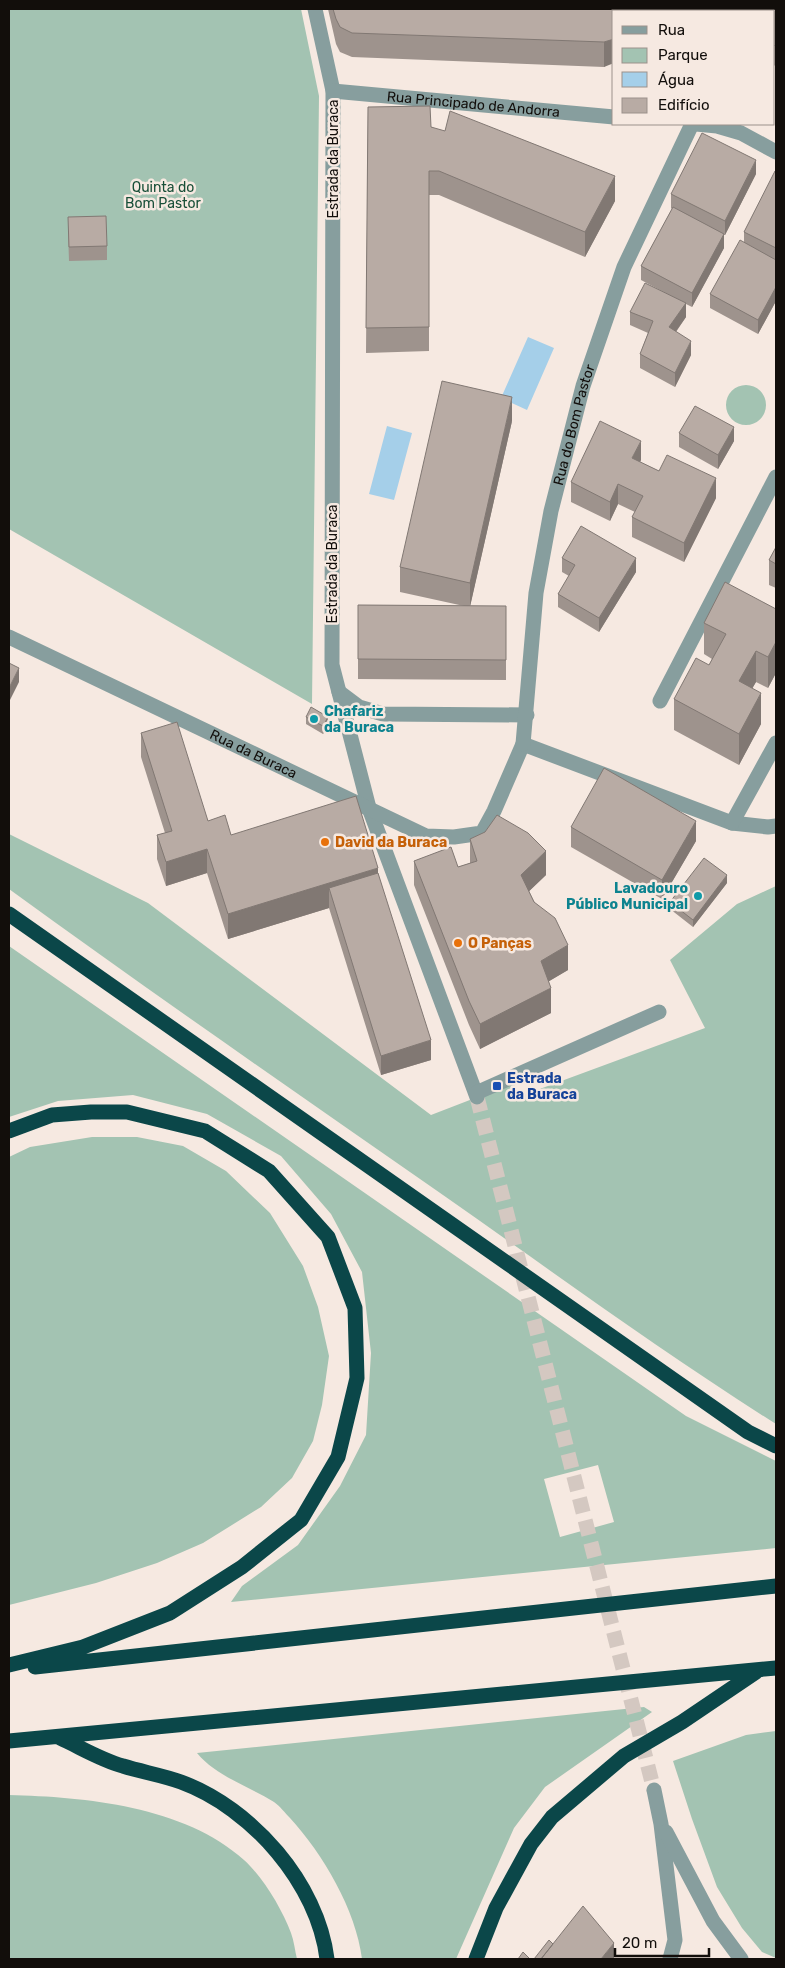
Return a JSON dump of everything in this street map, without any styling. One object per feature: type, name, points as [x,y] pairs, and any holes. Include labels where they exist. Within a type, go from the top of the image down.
[{"type":"highway","points":[[9,914],[739,1426],[776,1446]]},
{"type":"highway","points":[[9,1131],[52,1115],[127,1112],[204,1131],[269,1171],[328,1237],[355,1308],[358,1378],[338,1458],[300,1520],[242,1567],[170,1613],[83,1647],[9,1666]]},
{"type":"highway","points":[[9,1670],[776,1586]]},
{"type":"highway","points":[[9,1741],[776,1668]]},
{"type":"highway","points":[[476,1959],[496,1908],[531,1844],[552,1817],[624,1756],[682,1722],[758,1670]]},
{"type":"highway","points":[[58,1737],[121,1766],[182,1782],[219,1801],[253,1827],[281,1856],[300,1883],[318,1921],[327,1959]]},
{"type":"street","name":"Estrada da Buraca","points":[[315,9],[333,91],[332,665],[369,808],[477,1095],[659,1012]]},
{"type":"street","name":"Rua Principado de Andorra","points":[[333,91],[612,117]]},
{"type":"street","name":"Rua do Bom Pastor","points":[[494,812],[523,744],[536,593],[551,511],[583,386],[624,267],[694,125]]},
{"type":"street","points":[[706,125],[717,126],[741,133],[776,152]]},
{"type":"street","points":[[660,701],[776,477]]},
{"type":"street","points":[[720,586],[736,594]]},
{"type":"street","name":"Rua da Buraca","points":[[9,637],[426,836],[454,838],[482,833],[494,812]]},
{"type":"street","points":[[339,692],[359,707],[383,714],[527,715]]},
{"type":"street","points":[[732,823],[776,743]]},
{"type":"street","points":[[523,744],[732,823],[768,827],[776,826]]},
{"type":"street","points":[[654,1790],[661,1824],[675,1940],[670,1959]]},
{"type":"street","points":[[661,1824],[713,1921],[742,1959]]},
{"type":"green space","name":"Quinta do Bom Pastor","points":[[9,9],[301,9],[319,96],[312,704],[9,529]]},
{"type":"green space","points":[[750,385],[757,388],[763,394],[766,405],[765,413],[757,422],[750,425],[742,425],[735,422],[727,413],[726,401],[729,394],[738,386]]},
{"type":"green space","points":[[9,834],[148,903],[431,1115],[514,1083],[518,1097],[705,1028],[670,960],[737,904],[776,886],[776,1424],[691,1369],[171,1005],[9,889]]},
{"type":"green space","points":[[9,946],[686,1416],[776,1461],[776,1548],[231,1602],[242,1586],[298,1545],[340,1486],[366,1435],[371,1353],[362,1272],[331,1214],[281,1156],[207,1114],[133,1095],[58,1101],[9,1117]],"holes":[[[598,1465],[614,1522],[560,1537],[544,1479]]]},
{"type":"green space","points":[[92,1137],[137,1137],[183,1146],[226,1171],[270,1213],[303,1266],[318,1307],[329,1356],[322,1405],[313,1441],[292,1478],[261,1507],[203,1543],[157,1563],[96,1583],[9,1605],[9,1157],[30,1147]]},
{"type":"green space","points":[[644,1707],[652,1712],[545,1787],[514,1828],[456,1959],[362,1959],[359,1940],[345,1902],[326,1866],[302,1832],[276,1804],[213,1768],[197,1753]]},
{"type":"green space","points":[[776,1731],[776,1958],[762,1952],[742,1928],[717,1887],[673,1761],[746,1735]]},
{"type":"green space","points":[[9,1795],[69,1798],[132,1808],[163,1816],[193,1827],[220,1842],[251,1867],[271,1894],[283,1914],[291,1933],[297,1959],[9,1959]]},
{"type":"water","points":[[528,337],[554,348],[527,410],[501,398]]},
{"type":"water","points":[[387,426],[412,433],[394,500],[369,494]]},
{"type":"building","points":[[333,9],[689,10],[612,10],[612,40],[604,42],[352,33],[340,27]]},
{"type":"building","points":[[776,9],[776,47],[775,10],[771,10]]},
{"type":"building","points":[[430,106],[431,127],[445,131],[450,111],[615,176],[585,232],[439,171],[429,171],[429,327],[366,328],[368,107]]},
{"type":"building","points":[[702,133],[756,160],[725,221],[671,194]]},
{"type":"building","points":[[776,171],[776,248],[744,232]]},
{"type":"building","points":[[673,207],[724,234],[692,293],[641,266]]},
{"type":"building","points":[[106,216],[107,246],[69,247],[68,217]]},
{"type":"building","points":[[740,240],[776,260],[776,287],[758,320],[710,294]]},
{"type":"building","points":[[645,283],[686,303],[669,327],[691,341],[675,373],[640,354],[653,321],[630,312]]},
{"type":"building","points":[[442,381],[512,397],[470,583],[400,567]]},
{"type":"building","points":[[695,406],[734,427],[718,455],[679,433]]},
{"type":"building","points":[[600,421],[641,441],[632,458],[659,471],[667,455],[716,478],[684,543],[632,517],[643,496],[618,484],[610,502],[571,482]]},
{"type":"building","points":[[581,526],[636,558],[599,618],[558,594],[575,565],[562,558]]},
{"type":"building","points":[[776,547],[776,564],[769,560]]},
{"type":"building","points":[[725,582],[776,609],[776,642],[768,657],[756,651],[739,681],[761,693],[739,734],[674,699],[696,658],[709,665],[726,634],[704,623]]},
{"type":"building","points":[[358,605],[506,606],[506,660],[358,659]]},
{"type":"building","points":[[9,663],[19,668],[9,688]]},
{"type":"building","points":[[311,707],[328,717],[323,726],[306,717]]},
{"type":"building","name":"David da Buraca","points":[[177,722],[208,821],[225,815],[231,835],[356,796],[378,868],[228,914],[207,849],[166,862],[157,835],[172,831],[141,733]]},
{"type":"building","points":[[604,768],[696,821],[662,880],[571,827]]},
{"type":"building","points":[[497,815],[528,833],[546,851],[521,875],[534,902],[555,918],[568,945],[541,961],[551,988],[480,1024],[469,1001],[414,861],[451,847],[458,867],[477,861],[470,839],[485,832]]},
{"type":"building","name":"Lavadouro Público Municipal","points":[[704,858],[727,875],[693,920],[670,902]]},
{"type":"building","points":[[378,873],[431,1040],[381,1056],[329,888]]},
{"type":"building","points":[[583,1906],[614,1943],[601,1959],[541,1959]]},
{"type":"building","points":[[549,1940],[553,1944],[541,1959],[534,1959]]},
{"type":"building","points":[[523,1952],[530,1959],[518,1959]]},
{"type":"tunnel","points":[[477,1097],[654,1790]]},
{"type":"place","name":"Chafariz da Buraca","points":[[314,719]]},
{"type":"place","name":"David da Buraca","points":[[325,842]]},
{"type":"place","name":"Lavadouro Público Municipal","points":[[698,896]]},
{"type":"place","name":"O Panças","points":[[458,943]]},
{"type":"place","name":"Estrada da Buraca","points":[[497,1086]]}]
